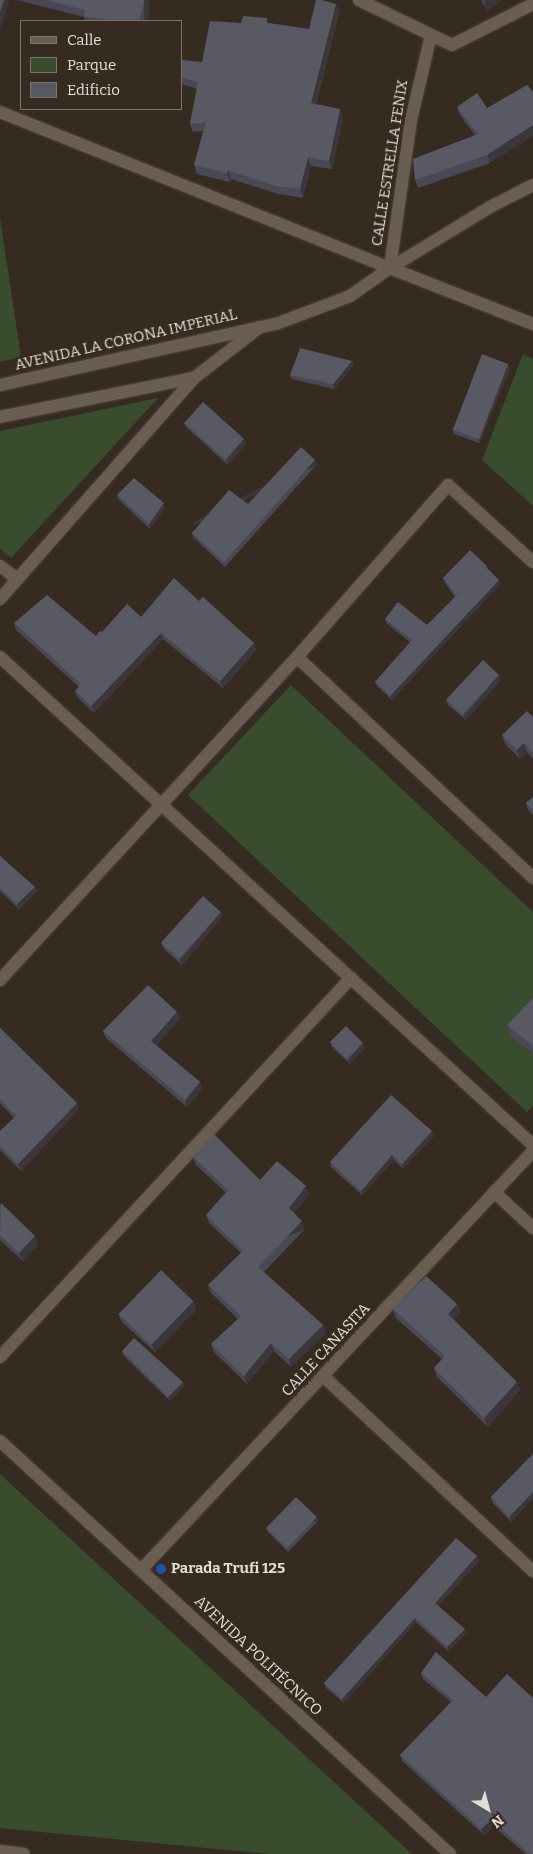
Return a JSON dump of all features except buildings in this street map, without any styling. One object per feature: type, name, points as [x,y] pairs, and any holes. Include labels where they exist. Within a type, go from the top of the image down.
[{"type":"street","points":[[359,0],[452,45],[533,4]]},
{"type":"street","name":"CALLE ESTRELLA FENIX","points":[[390,268],[411,120],[431,36]]},
{"type":"street","points":[[0,112],[533,324]]},
{"type":"street","name":"AVENIDA LA CORONA IMPERIAL","points":[[0,385],[276,324],[350,296],[390,268],[490,207],[533,185]]},
{"type":"street","name":"AVENIDA LA CORONA IMPERIAL","points":[[0,417],[194,378],[260,327]]},
{"type":"street","points":[[0,599],[194,378]]},
{"type":"street","points":[[0,980],[297,657],[448,485],[533,562]]},
{"type":"street","points":[[0,566],[17,579]]},
{"type":"street","points":[[0,656],[533,1145]]},
{"type":"street","points":[[297,657],[533,878]]},
{"type":"street","points":[[0,1357],[351,978]]},
{"type":"street","name":"CALLE CANASITA","points":[[140,1570],[533,1151]]},
{"type":"street","points":[[494,1192],[533,1228]]},
{"type":"street","points":[[323,1376],[533,1571]]},
{"type":"street","name":"AVENIDA POLITÉCNICO","points":[[0,1441],[450,1854]]},
{"type":"street","points":[[0,1851],[24,1854]]},
{"type":"green space","points":[[0,218],[21,357],[0,362]]},
{"type":"green space","points":[[523,354],[533,359],[533,506],[482,460]]},
{"type":"green space","points":[[158,398],[11,558],[0,549],[0,431]]},
{"type":"green space","points":[[291,685],[533,912],[533,1106],[527,1112],[188,795]]},
{"type":"green space","points":[[0,1474],[412,1854],[270,1854],[0,1828]]},
{"type":"place","name":"Parada Trufi 125","points":[[161,1569]]}]
